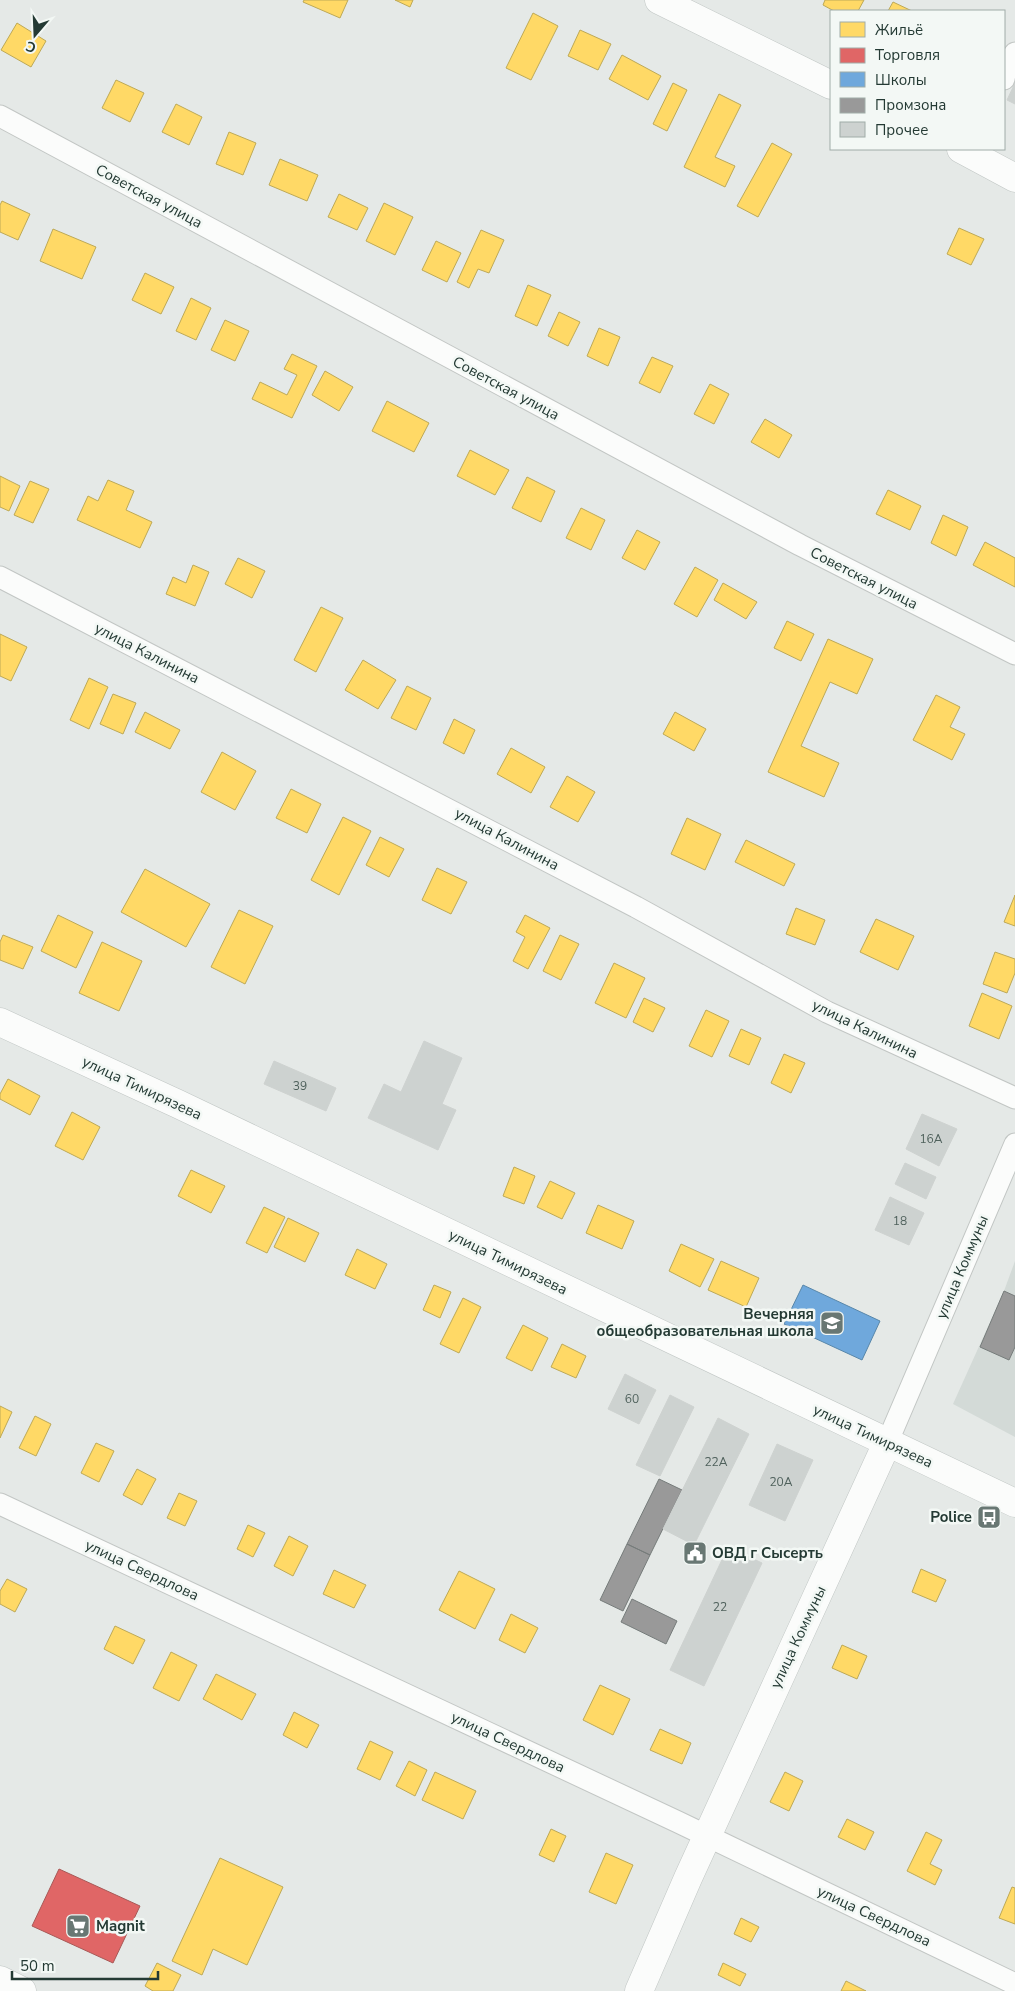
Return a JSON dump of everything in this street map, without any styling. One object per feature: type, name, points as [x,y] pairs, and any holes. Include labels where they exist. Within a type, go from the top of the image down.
[{"type":"main road","points":[[659,0],[830,85]]},
{"type":"main road","points":[[976,152],[1015,178]]},
{"type":"main road","name":"улица Тимирязева","points":[[0,1022],[187,1108],[1015,1503]]},
{"type":"main road","name":"улица Коммуны","points":[[638,1991],[707,1836],[888,1443]]},
{"type":"main road","points":[[0,1980],[22,1991]]},
{"type":"street","points":[[1005,74],[1015,53]]},
{"type":"street","name":"Советская улица","points":[[0,116],[800,545],[1015,654]]},
{"type":"street","name":"улица Калинина","points":[[0,577],[636,907],[827,1012],[1015,1098]]},
{"type":"street","name":"улица Коммуны","points":[[888,1443],[1015,1144]]},
{"type":"street","name":"улица Свердлова","points":[[0,1504],[707,1836],[1015,1984]]},
{"type":"shaded area","points":[[1015,1261],[1015,1437],[953,1404],[1004,1291]]},
{"type":"building: Жильё","points":[[304,0],[348,0],[340,18],[303,2]]},
{"type":"building: Жильё","points":[[395,0],[413,0],[410,7]]},
{"type":"building: Жильё","points":[[825,0],[864,0],[859,10],[832,10],[823,5]]},
{"type":"building: Жильё","points":[[893,2],[910,10],[889,10]]},
{"type":"building: Жильё","points":[[533,13],[558,26],[531,80],[506,68]]},
{"type":"building: Жильё","points":[[17,23],[46,41],[31,67],[1,50]]},
{"type":"building: Жильё","points":[[580,30],[611,44],[598,70],[568,56]]},
{"type":"building: Жильё","points":[[622,55],[661,76],[648,100],[609,79]]},
{"type":"building: Жильё","points":[[116,80],[144,93],[130,122],[102,108]]},
{"type":"building: Жильё","points":[[673,83],[687,90],[667,131],[653,124]]},
{"type":"building: Жильё","points":[[719,94],[741,105],[715,157],[735,166],[725,187],[684,167]]},
{"type":"building: Жильё","points":[[176,104],[202,117],[189,145],[162,132]]},
{"type":"building: Жильё","points":[[229,132],[256,143],[243,175],[216,164]]},
{"type":"building: Жильё","points":[[772,143],[792,154],[758,217],[737,206]]},
{"type":"building: Жильё","points":[[280,159],[318,175],[307,201],[269,185]]},
{"type":"building: Жильё","points":[[339,194],[368,208],[357,230],[328,217]]},
{"type":"building: Жильё","points":[[2,201],[30,214],[18,240],[0,232],[0,205]]},
{"type":"building: Жильё","points":[[384,203],[413,217],[395,255],[366,241]]},
{"type":"building: Жильё","points":[[959,228],[984,239],[971,265],[947,254]]},
{"type":"building: Жильё","points":[[53,229],[96,247],[82,279],[40,261]]},
{"type":"building: Жильё","points":[[481,230],[504,240],[489,273],[478,269],[469,288],[457,282]]},
{"type":"building: Жильё","points":[[436,241],[461,253],[447,282],[422,270]]},
{"type":"building: Жильё","points":[[145,273],[174,287],[161,314],[132,300]]},
{"type":"building: Жильё","points":[[528,285],[551,295],[537,326],[515,316]]},
{"type":"building: Жильё","points":[[191,298],[211,308],[196,340],[176,331]]},
{"type":"building: Жильё","points":[[559,312],[580,322],[568,346],[548,336]]},
{"type":"building: Жильё","points":[[225,320],[249,331],[235,361],[211,350]]},
{"type":"building: Жильё","points":[[599,328],[620,337],[608,366],[587,356]]},
{"type":"building: Жильё","points":[[292,354],[317,366],[292,418],[252,399],[260,382],[287,395],[297,375],[284,369]]},
{"type":"building: Жильё","points":[[652,357],[673,366],[660,393],[639,383]]},
{"type":"building: Жильё","points":[[325,371],[353,387],[339,411],[312,395]]},
{"type":"building: Жильё","points":[[710,384],[729,394],[714,424],[694,414]]},
{"type":"building: Жильё","points":[[387,401],[429,423],[414,452],[372,431]]},
{"type":"building: Жильё","points":[[765,419],[792,435],[779,458],[751,442]]},
{"type":"building: Жильё","points":[[470,450],[509,470],[495,495],[457,476]]},
{"type":"building: Жильё","points":[[0,476],[20,486],[9,511],[0,507]]},
{"type":"building: Жильё","points":[[527,477],[555,491],[541,522],[512,508]]},
{"type":"building: Жильё","points":[[108,480],[134,491],[126,510],[152,522],[140,548],[77,520],[88,496],[98,501]]},
{"type":"building: Жильё","points":[[30,481],[49,489],[33,523],[14,515]]},
{"type":"building: Жильё","points":[[888,490],[921,506],[910,530],[876,514]]},
{"type":"building: Жильё","points":[[581,508],[605,520],[591,550],[566,538]]},
{"type":"building: Жильё","points":[[943,515],[968,527],[956,556],[931,543]]},
{"type":"building: Жильё","points":[[637,530],[660,542],[645,570],[622,558]]},
{"type":"building: Жильё","points":[[985,542],[1015,558],[1015,587],[973,565]]},
{"type":"building: Жильё","points":[[238,558],[265,571],[252,598],[225,584]]},
{"type":"building: Жильё","points":[[193,565],[209,572],[195,606],[166,594],[173,577],[186,583]]},
{"type":"building: Жильё","points":[[695,567],[718,580],[697,617],[674,604]]},
{"type":"building: Жильё","points":[[723,583],[757,602],[746,619],[714,600]]},
{"type":"building: Жильё","points":[[321,607],[343,618],[316,672],[294,660]]},
{"type":"building: Жильё","points":[[787,621],[814,634],[801,661],[774,648]]},
{"type":"building: Жильё","points":[[0,634],[27,647],[11,681],[0,676]]},
{"type":"building: Жильё","points":[[828,639],[873,659],[857,694],[830,682],[801,746],[839,763],[824,797],[768,772]]},
{"type":"building: Жильё","points":[[363,660],[396,680],[378,709],[345,690]]},
{"type":"building: Жильё","points":[[89,678],[108,687],[89,729],[70,720]]},
{"type":"building: Жильё","points":[[407,686],[431,698],[416,730],[391,718]]},
{"type":"building: Жильё","points":[[113,694],[136,703],[123,734],[100,724]]},
{"type":"building: Жильё","points":[[936,695],[960,707],[950,727],[965,734],[952,760],[913,740]]},
{"type":"building: Жильё","points":[[145,712],[180,730],[170,749],[135,732]]},
{"type":"building: Жильё","points":[[675,712],[706,729],[694,751],[663,734]]},
{"type":"building: Жильё","points":[[454,719],[475,730],[464,754],[443,743]]},
{"type":"building: Жильё","points":[[511,748],[545,767],[531,793],[497,774]]},
{"type":"building: Жильё","points":[[222,752],[256,771],[235,810],[201,792]]},
{"type":"building: Жильё","points":[[567,776],[595,792],[578,822],[550,807]]},
{"type":"building: Жильё","points":[[291,789],[321,804],[307,833],[276,818]]},
{"type":"building: Жильё","points":[[343,817],[371,831],[339,895],[311,880]]},
{"type":"building: Жильё","points":[[687,818],[721,834],[705,870],[671,854]]},
{"type":"building: Жильё","points":[[380,837],[404,849],[389,877],[366,865]]},
{"type":"building: Жильё","points":[[746,840],[795,864],[784,886],[735,862]]},
{"type":"building: Жильё","points":[[437,868],[467,882],[451,914],[422,900]]},
{"type":"building: Жильё","points":[[145,869],[210,904],[186,947],[121,912]]},
{"type":"building: Жильё","points":[[1015,895],[1015,926],[1004,922]]},
{"type":"building: Жильё","points":[[796,908],[825,920],[815,945],[786,934]]},
{"type":"building: Жильё","points":[[239,910],[273,926],[245,984],[211,967]]},
{"type":"building: Жильё","points":[[58,915],[93,932],[76,968],[41,951]]},
{"type":"building: Жильё","points":[[525,915],[550,928],[528,969],[513,961],[525,937],[516,932]]},
{"type":"building: Жильё","points":[[876,919],[914,936],[898,970],[860,952]]},
{"type":"building: Жильё","points":[[3,935],[33,947],[23,969],[0,960],[0,942]]},
{"type":"building: Жильё","points":[[560,935],[579,944],[561,980],[543,971]]},
{"type":"building: Жильё","points":[[102,942],[142,961],[119,1011],[79,993]]},
{"type":"building: Жильё","points":[[995,952],[1015,959],[1015,973],[1007,993],[983,984]]},
{"type":"building: Жильё","points":[[614,963],[645,978],[626,1018],[595,1003]]},
{"type":"building: Жильё","points":[[982,993],[1012,1006],[999,1039],[969,1026]]},
{"type":"building: Жильё","points":[[644,998],[665,1008],[653,1032],[633,1022]]},
{"type":"building: Жильё","points":[[706,1010],[729,1021],[712,1057],[689,1046]]},
{"type":"building: Жильё","points":[[741,1029],[761,1038],[749,1065],[729,1056]]},
{"type":"building: Жильё","points":[[784,1054],[805,1063],[791,1093],[771,1083]]},
{"type":"building: Жильё","points":[[8,1079],[40,1096],[30,1115],[0,1099],[0,1094]]},
{"type":"building: Жильё","points":[[72,1112],[100,1127],[83,1160],[55,1146]]},
{"type":"building: Жильё","points":[[514,1167],[535,1176],[524,1204],[503,1196]]},
{"type":"building: Жильё","points":[[191,1170],[225,1186],[211,1213],[178,1196]]},
{"type":"building: Жильё","points":[[550,1181],[575,1193],[562,1219],[537,1207]]},
{"type":"building: Жильё","points":[[598,1205],[634,1221],[622,1249],[586,1233]]},
{"type":"building: Жильё","points":[[264,1207],[285,1217],[267,1253],[246,1243]]},
{"type":"building: Жильё","points":[[288,1218],[319,1233],[305,1262],[274,1247]]},
{"type":"building: Жильё","points":[[681,1244],[714,1259],[700,1287],[669,1271]]},
{"type":"building: Жильё","points":[[357,1249],[387,1264],[375,1289],[345,1275]]},
{"type":"building: Жильё","points":[[721,1261],[759,1278],[746,1307],[708,1290]]},
{"type":"building: Жильё","points":[[434,1285],[451,1292],[440,1318],[423,1310]]},
{"type":"building: Жильё","points":[[463,1298],[481,1307],[459,1353],[440,1344]]},
{"type":"building: Жильё","points":[[523,1325],[548,1338],[532,1371],[506,1358]]},
{"type":"building: Жильё","points":[[562,1344],[586,1356],[576,1378],[551,1367]]},
{"type":"building: Жильё","points":[[0,1406],[12,1412],[0,1438]]},
{"type":"building: Жильё","points":[[35,1416],[51,1424],[36,1456],[19,1448]]},
{"type":"building: Жильё","points":[[96,1443],[114,1451],[99,1482],[81,1473]]},
{"type":"building: Жильё","points":[[137,1469],[156,1479],[142,1505],[123,1495]]},
{"type":"building: Жильё","points":[[179,1493],[197,1501],[185,1526],[167,1518]]},
{"type":"building: Жильё","points":[[248,1525],[265,1533],[253,1557],[237,1549]]},
{"type":"building: Жильё","points":[[289,1536],[308,1546],[293,1576],[274,1566]]},
{"type":"building: Жильё","points":[[921,1569],[946,1580],[936,1602],[912,1592]]},
{"type":"building: Жильё","points":[[334,1570],[366,1585],[354,1608],[323,1594]]},
{"type":"building: Жильё","points":[[459,1571],[495,1589],[475,1629],[439,1610]]},
{"type":"building: Жильё","points":[[7,1579],[27,1589],[15,1612],[0,1604],[0,1591]]},
{"type":"building: Жильё","points":[[511,1614],[538,1628],[525,1653],[499,1640]]},
{"type":"building: Жильё","points":[[115,1626],[145,1640],[133,1664],[104,1649]]},
{"type":"building: Жильё","points":[[842,1645],[867,1656],[857,1679],[832,1668]]},
{"type":"building: Жильё","points":[[171,1652],[197,1665],[179,1701],[153,1688]]},
{"type":"building: Жильё","points":[[216,1674],[256,1694],[242,1720],[203,1699]]},
{"type":"building: Жильё","points":[[600,1685],[630,1699],[613,1735],[583,1720]]},
{"type":"building: Жильё","points":[[294,1712],[319,1725],[307,1748],[283,1735]]},
{"type":"building: Жильё","points":[[660,1729],[691,1743],[682,1764],[650,1750]]},
{"type":"building: Жильё","points":[[370,1741],[393,1752],[380,1780],[357,1769]]},
{"type":"building: Жильё","points":[[409,1761],[427,1770],[415,1796],[396,1786]]},
{"type":"building: Жильё","points":[[435,1772],[476,1791],[463,1819],[422,1800]]},
{"type":"building: Жильё","points":[[785,1772],[803,1781],[789,1811],[770,1802]]},
{"type":"building: Жильё","points":[[847,1819],[874,1832],[865,1850],[838,1837]]},
{"type":"building: Жильё","points":[[551,1829],[566,1836],[554,1862],[539,1855]]},
{"type":"building: Жильё","points":[[926,1832],[942,1840],[930,1864],[942,1870],[935,1885],[907,1871]]},
{"type":"building: Жильё","points":[[606,1853],[633,1865],[616,1904],[589,1892]]},
{"type":"building: Жильё","points":[[220,1858],[283,1887],[247,1965],[213,1949],[202,1975],[172,1961]]},
{"type":"building: Жильё","points":[[1012,1887],[1015,1888],[1015,1924],[999,1918]]},
{"type":"building: Жильё","points":[[741,1918],[759,1927],[751,1942],[734,1934]]},
{"type":"building: Жильё","points":[[157,1963],[181,1975],[173,1991],[153,1991],[145,1986]]},
{"type":"building: Жильё","points":[[723,1963],[746,1974],[740,1986],[718,1975]]},
{"type":"building: Жильё","points":[[846,1981],[866,1991],[841,1991]]},
{"type":"building: Торговля","points":[[59,1869],[140,1906],[113,1963],[32,1926]]},
{"type":"building: Школы","name":"Вечерняя общеобразовательная школа","points":[[803,1285],[880,1321],[862,1360],[784,1324]]},
{"type":"building: Промзона","points":[[1004,1291],[1015,1296],[1015,1347],[1009,1360],[980,1347]]},
{"type":"building: Промзона","points":[[659,1479],[682,1490],[650,1555],[627,1544]]},
{"type":"building: Промзона","points":[[627,1544],[650,1555],[623,1611],[600,1600]]},
{"type":"building: Промзона","points":[[632,1599],[677,1621],[666,1644],[621,1622]]},
{"type":"building: Прочее","points":[[1015,83],[1015,104],[1007,100]]},
{"type":"building: Прочее","points":[[424,1041],[462,1058],[442,1104],[456,1110],[438,1150],[368,1118],[384,1084],[401,1092]]},
{"type":"building: Прочее","points":[[274,1061],[336,1088],[326,1111],[264,1084]]},
{"type":"building: Прочее","points":[[922,1114],[957,1129],[939,1166],[906,1149]]},
{"type":"building: Прочее","points":[[905,1163],[936,1177],[926,1199],[895,1184]]},
{"type":"building: Прочее","points":[[890,1197],[924,1213],[909,1245],[875,1230]]},
{"type":"building: Прочее","points":[[625,1374],[656,1390],[639,1424],[608,1409]]},
{"type":"building: Прочее","points":[[670,1395],[694,1407],[660,1476],[636,1465]]},
{"type":"building: Прочее","points":[[718,1418],[749,1434],[694,1545],[663,1529]]},
{"type":"building: Прочее","points":[[777,1444],[813,1460],[785,1521],[749,1505]]},
{"type":"building: Прочее","points":[[728,1547],[762,1563],[704,1686],[670,1670]]},
{"type":"place","name":"Вечерняя общеобразовательная школа","points":[[832,1323]]},
{"type":"place","name":"Police","points":[[989,1517]]},
{"type":"place","name":"ОВД г Сысерть","points":[[695,1553]]},
{"type":"place","name":"Magnit","points":[[78,1926]]}]
